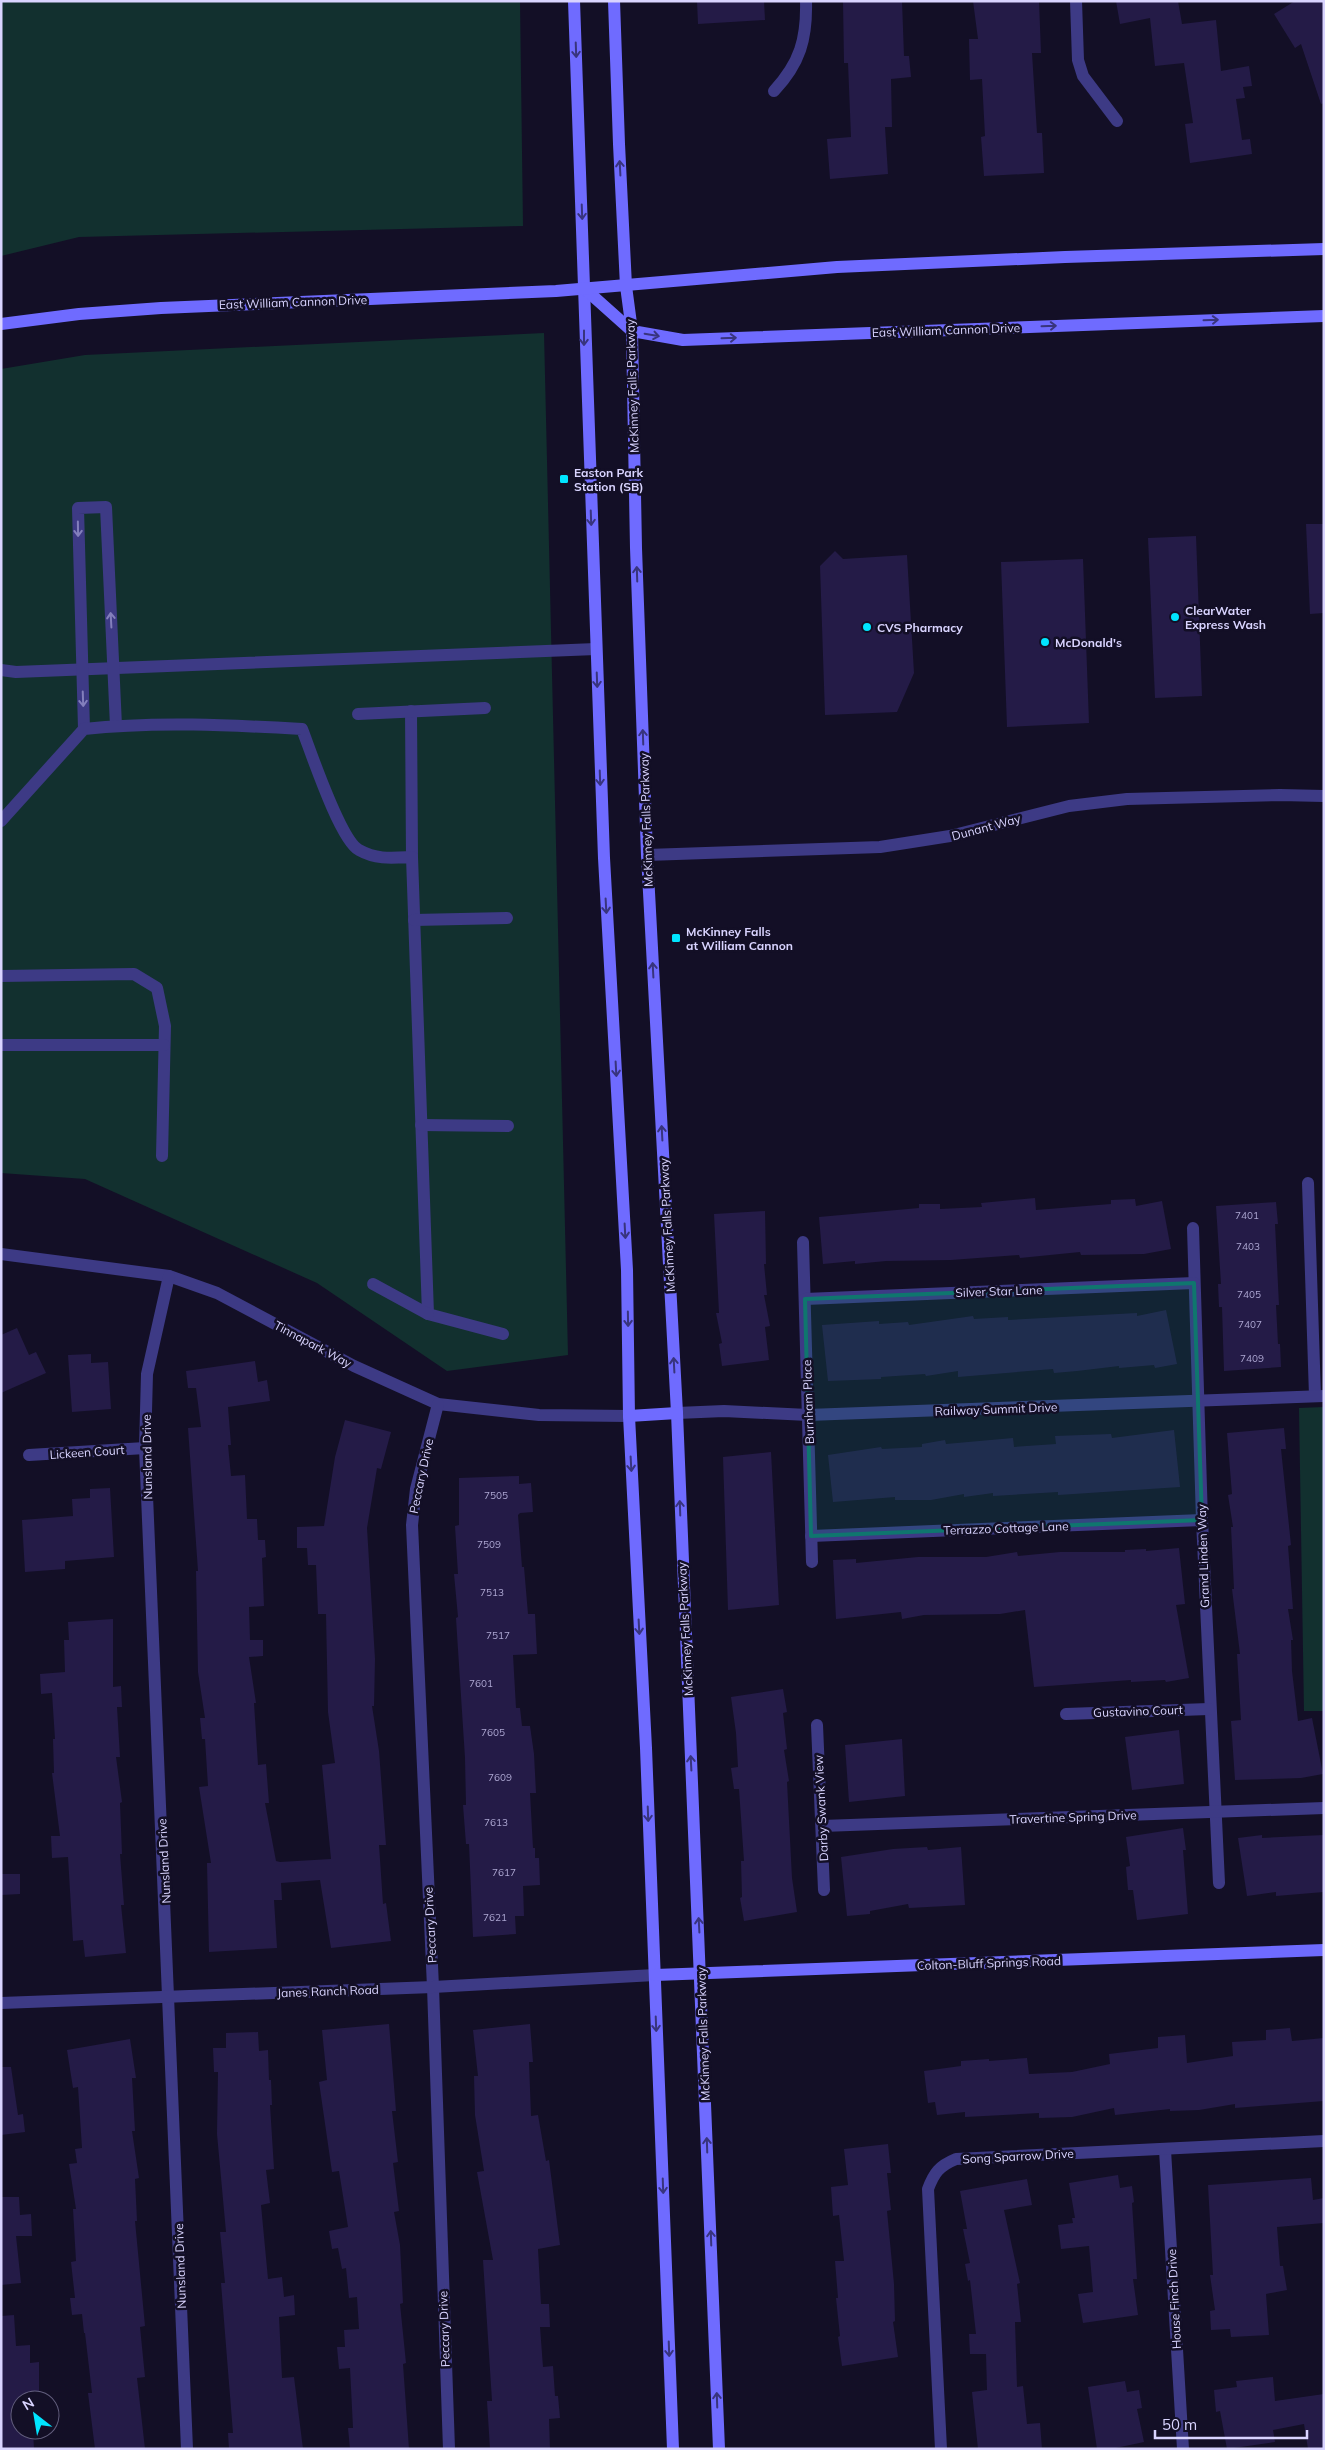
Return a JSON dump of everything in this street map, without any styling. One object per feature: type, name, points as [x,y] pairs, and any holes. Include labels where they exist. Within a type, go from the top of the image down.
[{"type":"main road","points":[[574,1],[585,289],[584,345],[604,858],[627,1270],[629,1416],[655,1975],[673,2449]]},
{"type":"main road","name":"McKinney Falls Parkway","points":[[614,1],[626,286],[632,331],[636,548],[648,855],[677,1413],[719,2449]]},
{"type":"main road","name":"East William Cannon Drive","points":[[1,324],[79,314],[161,308],[585,289],[837,267],[1075,256],[1324,249]]},
{"type":"main road","points":[[585,289],[632,331]]},
{"type":"main road","name":"East William Cannon Drive","points":[[632,331],[683,340],[1324,316]]},
{"type":"main road","points":[[629,1416],[677,1413]]},
{"type":"main road","name":"Colton-Bluff Springs Road","points":[[655,1975],[1324,1950]]},
{"type":"street","points":[[774,91],[786,78],[805,38],[806,1]]},
{"type":"street","points":[[1076,1],[1078,60],[1083,76],[1117,121]]},
{"type":"street","points":[[84,729],[78,508],[106,507],[116,726]]},
{"type":"street","points":[[1,670],[16,672],[596,649]]},
{"type":"street","points":[[358,714],[485,708]]},
{"type":"street","points":[[411,711],[412,857],[428,1314]]},
{"type":"street","points":[[1,821],[84,729],[116,726],[201,725],[302,729],[335,816],[357,850],[383,859],[412,857]]},
{"type":"street","name":"Dunant Way","points":[[648,855],[880,847],[950,836],[1069,806],[1127,799],[1280,795],[1324,796]]},
{"type":"street","points":[[414,920],[507,918]]},
{"type":"street","points":[[1,976],[134,974],[157,988],[165,1026],[162,1156]]},
{"type":"street","points":[[1,1045],[164,1045]]},
{"type":"street","points":[[421,1125],[508,1126]]},
{"type":"street","points":[[1308,1183],[1318,1278],[1320,1396]]},
{"type":"street","name":"Grand Linden Way","points":[[1193,1228],[1202,1520],[1219,1883]]},
{"type":"street","name":"Burnham Place","points":[[803,1242],[812,1562]]},
{"type":"street","name":"Tinnapark Way","points":[[1,1254],[168,1276],[218,1293],[354,1366],[438,1404],[539,1415],[629,1416]]},
{"type":"street","name":"Nunsland Drive","points":[[168,1276],[147,1374],[145,1448],[170,1996],[187,2449]]},
{"type":"street","name":"Silver Star Lane","points":[[805,1299],[1194,1283]]},
{"type":"street","points":[[373,1284],[428,1314],[503,1334]]},
{"type":"street","name":"Railway Summit Drive","points":[[677,1413],[724,1412],[808,1415],[1320,1396]]},
{"type":"street","name":"Peccary Drive","points":[[438,1404],[416,1490],[412,1525],[433,1987],[449,2449]]},
{"type":"street","name":"Lickeen Court","points":[[29,1455],[145,1448]]},
{"type":"street","name":"Terrazzo Cottage Lane","points":[[811,1536],[1202,1520]]},
{"type":"street","name":"Gustavino Court","points":[[1066,1714],[1210,1709]]},
{"type":"street","name":"Darby Swank View","points":[[817,1725],[824,1890]]},
{"type":"street","name":"Travertine Spring Drive","points":[[822,1826],[1324,1808]]},
{"type":"street","name":"Janes Ranch Road","points":[[1,2002],[433,1987],[655,1975]]},
{"type":"street","name":"Song Sparrow Drive","points":[[941,2449],[928,2189],[934,2172],[944,2164],[956,2159],[1324,2141]]},
{"type":"street","name":"House Finch Drive","points":[[1165,2150],[1183,2449]]},
{"type":"highlighted area","points":[[1194,1283],[1202,1520],[811,1536],[805,1299]]},
{"type":"green space","points":[[1,1],[520,1],[523,226],[79,237],[1,256]]},
{"type":"green space","points":[[544,333],[568,1355],[447,1371],[317,1283],[85,1179],[1,1173],[1,369],[85,355]]},
{"type":"green space","points":[[1324,1407],[1324,1711],[1304,1711],[1299,1408]]},
{"type":"building","points":[[697,1],[764,1],[765,20],[698,24]]},
{"type":"building","points":[[843,1],[902,1],[904,56],[909,56],[911,77],[891,79],[892,127],[885,127],[888,174],[830,179],[827,139],[851,137],[848,63],[844,63]]},
{"type":"building","points":[[973,1],[1039,1],[1041,53],[1032,53],[1037,133],[1042,133],[1044,173],[984,176],[981,137],[985,136],[982,79],[970,80],[969,39],[978,39]]},
{"type":"building","points":[[1116,1],[1178,1],[1182,24],[1216,20],[1221,71],[1249,66],[1252,86],[1243,87],[1245,98],[1236,99],[1242,140],[1250,139],[1252,154],[1190,163],[1185,124],[1193,123],[1184,63],[1155,66],[1150,18],[1120,24]]},
{"type":"building","points":[[1295,1],[1324,1],[1324,103],[1321,104],[1301,44],[1295,48],[1274,14]]},
{"type":"building","points":[[1306,524],[1324,524],[1324,613],[1310,614]]},
{"type":"building","name":"ClearWater Express Wash","points":[[1196,536],[1202,696],[1155,698],[1148,538]]},
{"type":"building","name":"CVS Pharmacy","points":[[835,551],[843,559],[907,555],[914,673],[897,712],[825,715],[820,566]]},
{"type":"building","name":"McDonald's","points":[[1083,559],[1089,723],[1007,727],[1001,562]]},
{"type":"building","points":[[1035,1198],[1036,1210],[1111,1204],[1111,1200],[1135,1199],[1136,1206],[1162,1201],[1171,1249],[1144,1254],[1081,1255],[1080,1252],[1020,1258],[1019,1255],[951,1260],[886,1261],[855,1264],[855,1261],[823,1264],[819,1217],[919,1208],[919,1204],[940,1204],[940,1209],[982,1207],[981,1203]]},
{"type":"building","points":[[1276,1202],[1278,1224],[1275,1224],[1279,1305],[1276,1305],[1281,1367],[1224,1371],[1222,1307],[1219,1307],[1218,1284],[1221,1284],[1216,1206]]},
{"type":"building","points":[[765,1211],[766,1264],[764,1264],[767,1295],[764,1295],[770,1326],[765,1327],[769,1360],[722,1366],[719,1344],[722,1343],[716,1313],[719,1313],[714,1214]]},
{"type":"building","points":[[1166,1310],[1177,1364],[1155,1368],[1154,1365],[1119,1368],[1119,1366],[1054,1373],[1053,1369],[958,1377],[958,1371],[926,1376],[925,1374],[881,1377],[881,1379],[828,1381],[822,1325],[879,1321],[879,1324],[908,1322],[909,1325],[973,1316],[974,1319],[1008,1317],[1008,1320],[1137,1313],[1137,1316]]},
{"type":"building","points":[[17,1328],[29,1355],[36,1352],[46,1373],[1,1393],[1,1335]]},
{"type":"building","points":[[91,1354],[91,1363],[108,1362],[111,1409],[72,1412],[68,1355]]},
{"type":"building","points":[[255,1361],[258,1382],[267,1380],[270,1401],[228,1407],[231,1445],[228,1445],[231,1476],[245,1475],[247,1519],[257,1519],[258,1540],[265,1540],[266,1557],[262,1558],[264,1606],[249,1607],[250,1640],[263,1640],[263,1656],[249,1657],[256,1703],[254,1703],[258,1765],[266,1764],[269,1803],[265,1803],[276,1861],[331,1859],[322,1765],[335,1763],[328,1712],[326,1614],[318,1614],[316,1565],[308,1565],[307,1548],[297,1548],[297,1527],[324,1526],[335,1457],[345,1420],[391,1432],[381,1469],[377,1468],[367,1528],[375,1659],[374,1706],[372,1706],[379,1751],[386,1845],[379,1845],[383,1904],[386,1903],[391,1941],[331,1948],[320,1880],[281,1883],[282,1900],[274,1900],[277,1948],[209,1952],[207,1863],[211,1863],[199,1787],[208,1786],[205,1739],[202,1739],[200,1718],[205,1718],[198,1672],[196,1571],[198,1571],[188,1428],[201,1427],[196,1388],[188,1388],[186,1371]]},
{"type":"building","points":[[1284,1428],[1286,1449],[1281,1449],[1291,1545],[1288,1546],[1293,1609],[1288,1609],[1293,1640],[1291,1640],[1292,1671],[1298,1721],[1312,1718],[1323,1774],[1301,1778],[1235,1780],[1231,1721],[1241,1720],[1237,1654],[1240,1654],[1232,1589],[1234,1589],[1231,1527],[1233,1527],[1228,1495],[1232,1494],[1227,1433]]},
{"type":"building","points":[[1174,1430],[1180,1487],[1058,1495],[1058,1492],[993,1496],[993,1493],[964,1497],[964,1494],[931,1500],[895,1500],[895,1497],[833,1502],[828,1455],[881,1447],[882,1449],[922,1447],[922,1444],[945,1440],[946,1444],[1013,1438],[1014,1447],[1056,1444],[1055,1436],[1111,1434],[1112,1438]]},
{"type":"building","points":[[771,1452],[779,1605],[728,1610],[723,1457]]},
{"type":"building","points":[[519,1476],[519,1484],[531,1483],[533,1512],[520,1513],[518,1515],[528,1614],[535,1614],[537,1654],[513,1655],[516,1708],[520,1708],[522,1726],[530,1726],[534,1754],[536,1793],[530,1793],[533,1848],[535,1848],[535,1858],[539,1858],[540,1885],[523,1886],[524,1916],[515,1916],[516,1934],[473,1937],[469,1844],[466,1844],[463,1805],[466,1805],[465,1758],[454,1574],[458,1574],[455,1526],[459,1525],[459,1478]]},
{"type":"building","points":[[110,1488],[114,1557],[65,1561],[65,1569],[25,1572],[22,1520],[73,1516],[72,1499],[90,1498],[90,1489]]},
{"type":"building","points":[[1179,1548],[1185,1604],[1176,1605],[1189,1678],[1166,1682],[1165,1680],[1131,1682],[1131,1680],[1034,1687],[1025,1610],[1000,1614],[924,1615],[902,1619],[901,1612],[836,1619],[833,1560],[856,1559],[856,1563],[918,1557],[986,1557],[1017,1552],[1018,1556],[1060,1552],[1125,1552],[1125,1550],[1146,1549],[1146,1551]]},
{"type":"building","points":[[113,1619],[113,1687],[121,1686],[122,1707],[117,1707],[120,1757],[116,1757],[122,1802],[120,1803],[122,1854],[120,1854],[124,1905],[121,1905],[126,1953],[85,1957],[83,1940],[73,1941],[68,1857],[52,1858],[51,1836],[60,1836],[52,1773],[54,1773],[53,1739],[55,1739],[52,1693],[41,1694],[40,1674],[65,1672],[64,1640],[69,1640],[68,1622]]},
{"type":"building","points":[[783,1689],[787,1712],[783,1713],[787,1749],[784,1750],[789,1781],[787,1782],[792,1878],[797,1912],[744,1921],[740,1898],[742,1897],[741,1861],[744,1861],[739,1789],[734,1789],[731,1768],[738,1767],[731,1697]]},
{"type":"building","points":[[1179,1730],[1184,1784],[1132,1790],[1125,1737]]},
{"type":"building","points":[[902,1739],[905,1796],[849,1802],[845,1745]]},
{"type":"building","points":[[1183,1828],[1186,1850],[1183,1850],[1188,1914],[1137,1920],[1133,1890],[1128,1890],[1126,1867],[1130,1866],[1126,1837]]},
{"type":"building","points":[[1262,1835],[1262,1838],[1324,1835],[1324,1892],[1276,1896],[1276,1892],[1247,1896],[1238,1838]]},
{"type":"building","points":[[927,1847],[928,1850],[961,1847],[965,1905],[909,1908],[908,1904],[870,1911],[870,1914],[847,1916],[841,1857],[893,1849]]},
{"type":"building","points":[[1,1874],[20,1874],[20,1894],[1,1895]]},
{"type":"building","points":[[389,2024],[396,2111],[392,2111],[398,2162],[393,2163],[399,2211],[394,2212],[400,2245],[403,2303],[400,2304],[406,2363],[403,2364],[409,2449],[350,2449],[348,2428],[353,2428],[350,2368],[339,2369],[337,2347],[345,2347],[344,2330],[359,2329],[357,2297],[349,2298],[346,2268],[342,2269],[338,2248],[332,2249],[329,2231],[348,2227],[339,2171],[332,2172],[319,2082],[327,2080],[322,2030]]},
{"type":"building","points":[[530,2024],[533,2062],[529,2062],[531,2116],[538,2115],[546,2161],[549,2160],[560,2245],[538,2249],[541,2304],[549,2304],[550,2327],[540,2327],[543,2367],[553,2366],[555,2396],[558,2396],[560,2418],[549,2419],[550,2449],[490,2449],[487,2401],[492,2401],[483,2260],[493,2260],[477,2172],[484,2171],[475,2115],[474,2076],[478,2076],[473,2030]]},
{"type":"building","points":[[1290,2028],[1292,2041],[1324,2038],[1324,2101],[1235,2108],[1235,2104],[1199,2110],[1170,2111],[1170,2109],[1115,2115],[1114,2108],[1072,2117],[1039,2118],[1039,2113],[965,2117],[965,2112],[937,2115],[935,2102],[928,2103],[924,2071],[961,2066],[961,2061],[1027,2058],[1029,2074],[1072,2072],[1110,2064],[1109,2054],[1158,2048],[1158,2037],[1185,2035],[1187,2063],[1233,2056],[1232,2042],[1266,2040],[1266,2030]]},
{"type":"building","points":[[258,2032],[259,2051],[268,2050],[269,2080],[271,2080],[272,2105],[270,2105],[274,2169],[266,2170],[270,2203],[261,2205],[268,2279],[282,2277],[284,2297],[294,2295],[295,2315],[279,2317],[282,2378],[294,2377],[303,2449],[229,2449],[228,2433],[233,2433],[221,2283],[225,2283],[220,2232],[226,2232],[217,2134],[218,2072],[214,2072],[213,2048],[226,2048],[226,2033]]},
{"type":"building","points":[[130,2039],[136,2078],[132,2078],[135,2131],[132,2131],[139,2178],[135,2179],[137,2221],[135,2221],[145,2326],[140,2327],[145,2377],[137,2378],[145,2449],[95,2449],[88,2393],[92,2393],[82,2314],[72,2315],[70,2298],[75,2298],[71,2262],[76,2261],[73,2209],[76,2209],[69,2164],[77,2163],[75,2149],[82,2148],[78,2087],[73,2088],[67,2050]]},
{"type":"building","points":[[1,2067],[11,2067],[18,2115],[23,2114],[25,2132],[1,2135]]},
{"type":"building","points":[[888,2144],[891,2173],[887,2173],[891,2210],[887,2211],[894,2284],[895,2321],[893,2322],[898,2357],[842,2366],[838,2337],[840,2336],[835,2261],[844,2261],[839,2215],[833,2216],[831,2187],[848,2185],[844,2149]]},
{"type":"building","points":[[1118,2175],[1120,2188],[1132,2186],[1137,2279],[1133,2279],[1138,2315],[1083,2323],[1078,2294],[1093,2292],[1089,2246],[1061,2249],[1058,2225],[1073,2223],[1072,2218],[1075,2218],[1069,2183]]},
{"type":"building","points":[[1311,2178],[1313,2200],[1324,2198],[1324,2223],[1277,2227],[1280,2266],[1283,2266],[1287,2290],[1266,2294],[1269,2335],[1231,2337],[1230,2329],[1211,2330],[1210,2311],[1215,2310],[1210,2275],[1213,2275],[1208,2185]]},
{"type":"building","points":[[1027,2179],[1032,2205],[1004,2210],[1020,2283],[1017,2284],[1021,2322],[1015,2322],[1017,2387],[1023,2386],[1027,2424],[1040,2423],[1042,2449],[978,2449],[972,2392],[987,2390],[986,2354],[970,2354],[969,2334],[976,2334],[970,2280],[968,2281],[965,2264],[970,2263],[963,2229],[967,2229],[960,2191]]},
{"type":"building","points":[[1,2197],[19,2197],[20,2215],[31,2214],[32,2236],[16,2236],[21,2283],[1,2285]]},
{"type":"building","points":[[14,2315],[16,2346],[30,2345],[30,2363],[39,2362],[39,2390],[10,2390],[10,2440],[34,2440],[34,2449],[1,2449],[1,2316]]},
{"type":"building","points":[[1273,2377],[1275,2401],[1324,2394],[1324,2449],[1308,2449],[1304,2424],[1273,2430],[1275,2442],[1227,2449],[1220,2411],[1216,2412],[1214,2390],[1237,2387],[1236,2381]]},
{"type":"building","points":[[1125,2381],[1127,2392],[1139,2390],[1142,2408],[1137,2409],[1144,2442],[1111,2449],[1097,2449],[1088,2387]]},
{"type":"place","name":"Easton Park Station (SB)","points":[[564,479]]},
{"type":"place","name":"ClearWater Express Wash","points":[[1175,617]]},
{"type":"place","name":"CVS Pharmacy","points":[[867,627]]},
{"type":"place","name":"McDonald's","points":[[1045,642]]},
{"type":"place","name":"McKinney Falls at William Cannon","points":[[676,938]]}]
